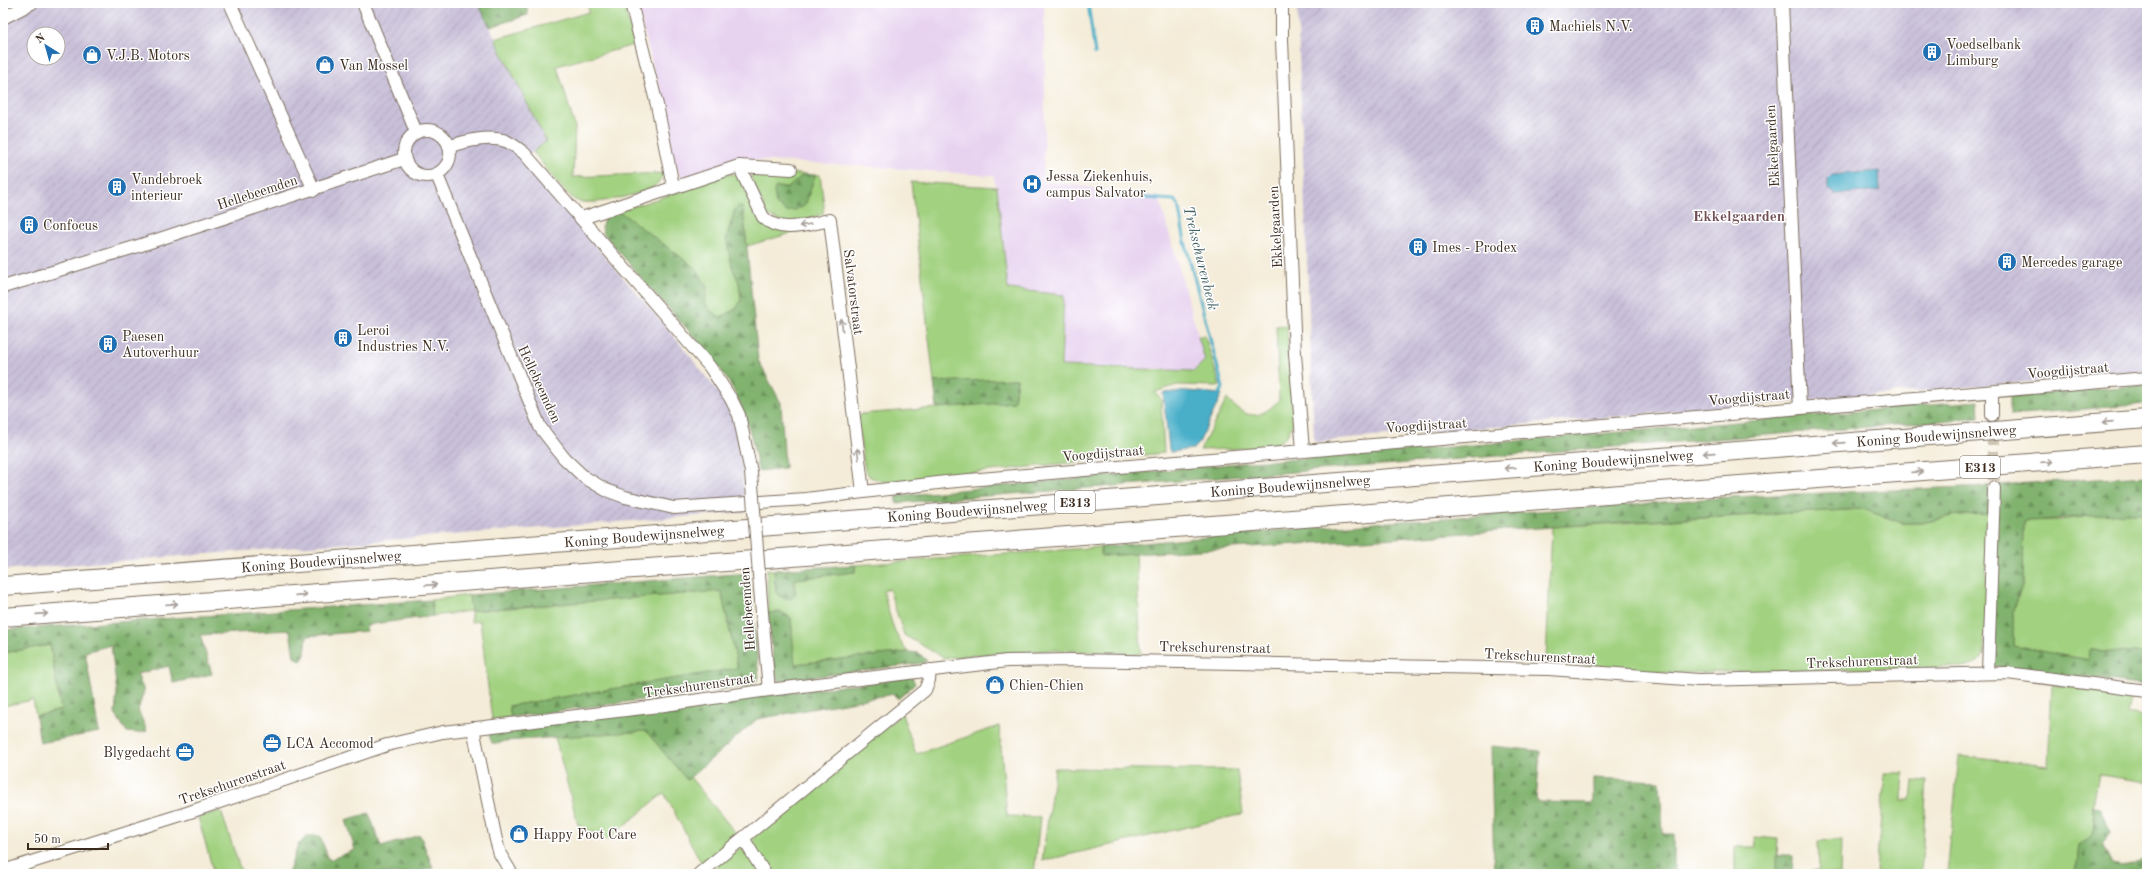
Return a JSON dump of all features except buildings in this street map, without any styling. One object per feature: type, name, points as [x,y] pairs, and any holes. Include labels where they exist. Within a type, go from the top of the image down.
[{"type":"highway","name":"Koning Boudewijnsnelweg","points":[[3,586],[2147,419]]},
{"type":"highway","name":"E313","points":[[3,617],[2147,454]]},
{"type":"highway","points":[[2082,459],[2147,466]]},
{"type":"street","points":[[3,18],[32,3]]},
{"type":"street","name":"Hellebeemden","points":[[230,3],[314,190]]},
{"type":"street","points":[[363,3],[416,132]]},
{"type":"street","points":[[631,3],[657,105],[673,186]]},
{"type":"street","name":"Ekkelgaarden","points":[[1282,3],[1282,40],[1295,354],[1303,450]]},
{"type":"street","name":"Ekkelgaarden","points":[[1782,3],[1800,408]]},
{"type":"street","points":[[426,129],[436,131],[445,138],[450,146],[450,158],[446,168],[437,175],[427,177],[417,175],[409,168],[404,159],[405,144],[416,132],[426,129]]},
{"type":"street","name":"Hellebeemden","points":[[450,146],[470,139],[505,141],[524,153],[582,218],[721,383],[739,415],[751,472],[769,690]]},
{"type":"street","name":"Hellebeemden","points":[[3,287],[314,190],[404,159]]},
{"type":"street","points":[[582,218],[673,186],[739,166],[791,169]]},
{"type":"street","name":"Salvatorstraat","points":[[739,166],[763,217],[767,221],[781,227],[791,227],[830,220],[863,492]]},
{"type":"street","name":"Hellebeemden","points":[[437,175],[540,427],[564,458],[584,477],[606,490],[625,497],[674,508],[806,499],[863,492]]},
{"type":"street","name":"Voogdijstraat","points":[[863,492],[946,482],[1303,450],[2147,378]]},
{"type":"street","points":[[1992,392],[1992,415]]},
{"type":"street","points":[[1988,673],[1994,488]]},
{"type":"street","name":"Trekschurenstraat","points":[[3,871],[187,813],[387,745],[443,732],[1007,661],[1072,660],[1549,669],[1699,680],[1988,673],[2052,677],[2147,691]]},
{"type":"street","points":[[699,874],[925,690],[929,680],[930,670]]},
{"type":"street","points":[[473,728],[496,840],[500,854],[512,874]]},
{"type":"street","points":[[743,838],[766,874]]},
{"type":"shaded area","points":[[37,3],[488,3],[480,7],[546,141],[522,161],[674,336],[723,398],[733,419],[741,446],[745,512],[3,570],[3,21]]},
{"type":"shaded area","name":"Jessa Ziekenhuis, campus Salvator","points":[[636,3],[1044,3],[1045,99],[1043,181],[1159,197],[1205,360],[1194,371],[1061,366],[1008,289],[994,176],[879,167],[739,159],[682,177],[673,163],[660,87]]},
{"type":"shaded area","points":[[1297,3],[2147,3],[2147,372],[1314,442]]},
{"type":"green space","points":[[488,3],[526,3],[528,15],[490,27],[480,7]]},
{"type":"green space","points":[[587,3],[624,3],[634,45],[557,66],[575,127],[573,177],[664,173],[655,186],[639,193],[615,199],[581,202],[570,196],[533,152],[546,141],[495,39],[589,12]]},
{"type":"green space","points":[[754,172],[804,174],[788,188],[776,187],[794,211],[806,203],[815,175],[820,175],[824,205],[823,214],[789,224],[768,216],[751,178]]},
{"type":"green space","points":[[726,174],[734,174],[739,179],[760,218],[802,230],[747,246],[743,208],[732,267],[739,282],[741,300],[736,309],[720,318],[711,311],[705,303],[707,287],[619,211],[682,191]]},
{"type":"green space","points":[[804,174],[815,175],[806,203],[803,207],[787,212],[776,204],[774,191],[776,187],[788,188]]},
{"type":"green space","points":[[911,182],[997,187],[1008,289],[1064,295],[1061,366],[1194,371],[1205,360],[1198,336],[1205,336],[1220,386],[1177,385],[1155,392],[1161,399],[1164,453],[885,482],[870,477],[865,470],[857,420],[861,414],[1014,402],[1017,379],[934,382]]},
{"type":"green space","points":[[739,206],[743,208],[758,360],[781,403],[785,468],[758,471],[753,443],[746,419],[728,380],[702,346],[603,233],[602,226],[604,218],[619,211],[697,269],[707,287],[705,303],[711,311],[721,318],[736,309],[741,300],[739,282],[732,267],[726,239],[735,209]]},
{"type":"green space","points":[[1287,325],[1293,424],[1286,437],[1283,440],[1267,446],[1200,450],[1227,399],[1240,411],[1253,415],[1265,412],[1279,400],[1276,326]]},
{"type":"green space","points":[[1017,379],[1014,402],[937,408],[934,382]]},
{"type":"green space","points":[[2147,385],[2147,404],[2010,415],[2010,396]]},
{"type":"green space","points":[[1978,401],[1979,417],[1920,423],[896,503],[897,496],[1251,462],[1370,454]]},
{"type":"green space","points":[[2147,476],[2147,513],[2024,521],[2023,582],[2013,613],[2013,646],[2089,660],[2090,650],[2147,654],[2147,685],[1995,666],[1992,661],[1997,485]]},
{"type":"green space","points":[[1989,486],[1988,514],[1957,515],[1922,523],[1902,523],[1863,509],[1623,522],[1396,538],[1101,556],[1101,547],[1294,529],[1731,497]]},
{"type":"green space","points":[[1863,509],[1902,523],[1922,523],[1957,515],[1988,514],[1984,655],[1980,660],[1963,667],[1668,673],[1546,660],[1552,527]]},
{"type":"green space","points":[[2119,512],[2147,513],[2147,654],[2091,650],[2090,660],[2013,647],[2013,613],[2023,582],[2024,521],[2062,520]]},
{"type":"green space","points":[[1101,547],[1102,556],[1136,554],[1141,654],[1057,650],[996,653],[944,658],[904,635],[889,589],[883,591],[890,615],[895,631],[908,652],[794,664],[791,618],[781,612],[768,613],[767,569],[774,570],[776,593],[795,595],[795,579],[855,572],[855,565]]},
{"type":"green space","points":[[855,565],[855,572],[795,579],[795,595],[791,599],[783,598],[776,593],[774,570]]},
{"type":"green space","points":[[749,573],[759,677],[755,683],[748,686],[511,717],[509,706],[738,668],[721,591],[471,611],[469,595]]},
{"type":"green space","points":[[721,591],[738,668],[509,706],[511,717],[492,720],[480,621],[471,622],[471,611]]},
{"type":"green space","points":[[469,595],[471,611],[433,616],[431,600]]},
{"type":"green space","points":[[431,600],[433,616],[366,625],[367,631],[307,636],[305,654],[301,661],[294,657],[290,630],[200,635],[212,674],[173,683],[169,666],[137,674],[144,691],[138,710],[147,731],[138,733],[127,732],[115,714],[117,692],[111,645],[85,652],[99,732],[40,743],[36,716],[61,710],[50,645],[3,653],[3,630]]},
{"type":"green space","points":[[781,612],[791,618],[795,664],[908,652],[919,653],[927,661],[923,663],[779,681],[774,667],[768,613]]},
{"type":"green space","points":[[50,645],[61,710],[36,716],[33,700],[3,706],[3,653]]},
{"type":"green space","points":[[912,677],[915,684],[898,699],[893,694],[757,719],[687,780],[646,731],[505,741],[497,744],[492,743],[489,735],[490,731]]},
{"type":"green space","points":[[2052,685],[2131,693],[2127,714],[2147,718],[2147,782],[2099,775],[2093,807],[2094,829],[2090,837],[2079,845],[2076,874],[1947,874],[1959,756],[2048,766]]},
{"type":"green space","points":[[902,714],[916,754],[999,726],[1007,816],[1040,817],[1034,874],[768,874],[755,849],[755,834]]},
{"type":"green space","points":[[646,731],[687,780],[690,777],[738,836],[703,866],[664,793],[607,840],[578,825],[555,737]]},
{"type":"green space","points":[[1491,746],[1540,751],[1536,802],[1593,803],[1593,778],[1660,781],[1663,834],[1674,834],[1674,874],[1494,874]]},
{"type":"green space","points":[[1055,768],[1237,770],[1243,814],[1042,861]]},
{"type":"green space","points":[[1885,773],[1904,773],[1902,800],[1911,800],[1913,780],[1927,781],[1921,874],[1900,874],[1876,871]]},
{"type":"green space","points":[[2093,805],[2100,809],[2111,832],[2103,846],[2112,864],[2122,866],[2131,864],[2139,861],[2147,855],[2147,874],[2076,874],[2079,845],[2090,837],[2094,828]]},
{"type":"green space","points":[[221,811],[242,874],[214,874],[198,817]]},
{"type":"green space","points":[[369,813],[381,847],[420,835],[433,868],[411,874],[288,874],[298,845],[307,836],[320,836],[329,860],[355,850],[346,820]]},
{"type":"green space","points":[[1755,837],[1778,839],[1776,874],[1735,874],[1735,847],[1756,847]]},
{"type":"green space","points":[[1841,840],[1840,874],[1803,874],[1803,872],[1819,870],[1818,841]]},
{"type":"green space","points":[[738,849],[745,849],[760,874],[708,874]]},
{"type":"green space","points":[[1776,856],[1793,856],[1792,874],[1776,874]]},
{"type":"water","points":[[1879,171],[1880,191],[1835,194],[1828,188],[1828,179],[1832,175]]},
{"type":"water","points":[[1188,391],[1222,394],[1198,445],[1193,449],[1171,452],[1169,449],[1163,393]]},
{"type":"waterway","name":"Trekschurenbeek","points":[[1088,3],[1095,54]]},
{"type":"waterway","name":"Trekschurenbeek","points":[[1103,191],[1105,195],[1174,200],[1178,204],[1185,242],[1223,388],[1219,394]]},
{"type":"tunnel","points":[[1992,415],[1994,488]]},
{"type":"place","name":"Machiels N.V.","points":[[1535,26]]},
{"type":"place","name":"Voedselbank Limburg","points":[[1932,52]]},
{"type":"place","name":"V.J.B. Motors","points":[[92,55]]},
{"type":"place","name":"Van Mossel","points":[[325,65]]},
{"type":"place","name":"Jessa Ziekenhuis, campus Salvator","points":[[1032,184]]},
{"type":"place","name":"Vandebroek interieur","points":[[117,187]]},
{"type":"place","name":"Confocus","points":[[29,225]]},
{"type":"place","name":"Imes - Prodex","points":[[1418,247]]},
{"type":"place","name":"Mercedes garage","points":[[2007,262]]},
{"type":"place","name":"Leroi Industries N.V.","points":[[343,338]]},
{"type":"place","name":"Paesen Autoverhuur","points":[[108,344]]},
{"type":"place","name":"Chien-Chien","points":[[995,685]]},
{"type":"place","name":"LCA Accomod","points":[[272,743]]},
{"type":"place","name":"Blygedacht","points":[[185,752]]},
{"type":"place","name":"Happy Foot Care","points":[[519,834]]},
{"type":"district","name":"Ekkelgaarden","points":[[1739,216]]}]
